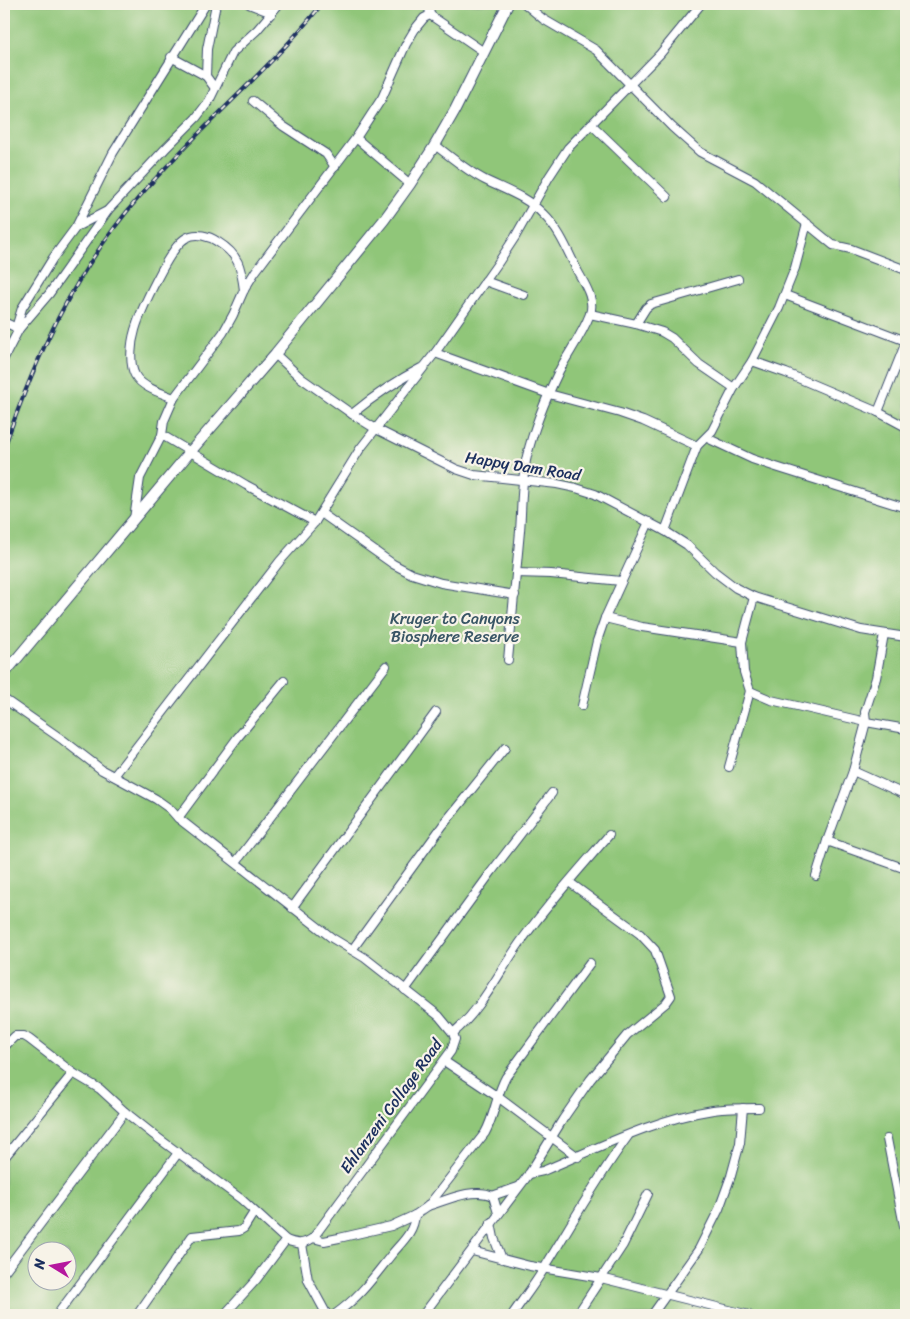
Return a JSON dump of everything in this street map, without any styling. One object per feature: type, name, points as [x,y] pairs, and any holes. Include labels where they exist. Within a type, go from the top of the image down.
[{"type":"street","points":[[4,358],[18,328],[22,308],[76,227],[113,153],[132,126],[172,57],[206,4]]},
{"type":"street","points":[[206,76],[207,49],[216,4]]},
{"type":"street","points":[[249,4],[272,13]]},
{"type":"street","points":[[18,328],[49,294],[109,209],[196,118],[204,108],[233,52],[272,13],[278,4]]},
{"type":"street","points":[[427,4],[430,15],[484,52]]},
{"type":"street","points":[[4,674],[190,452],[275,354],[349,264],[410,184],[436,145],[508,4]]},
{"type":"street","points":[[525,4],[543,19],[596,50],[672,127],[700,152],[755,181],[833,245],[851,249],[906,270]]},
{"type":"street","points":[[114,776],[280,561],[315,522],[360,449],[434,353],[515,237],[554,168],[568,148],[671,42],[701,4]]},
{"type":"street","points":[[134,520],[140,478],[162,435],[164,421],[174,398],[223,333],[244,290],[291,223],[306,206],[356,138],[382,98],[406,44],[415,29],[424,18],[430,15]]},
{"type":"street","points":[[172,57],[206,76],[214,88]]},
{"type":"street","points":[[253,101],[283,126],[326,154],[335,167]]},
{"type":"street","points":[[591,124],[667,197]]},
{"type":"street","points":[[356,138],[410,184]]},
{"type":"street","points":[[436,145],[475,175],[534,205],[551,222],[560,236],[590,297],[590,314],[549,394],[527,456],[523,480],[515,595],[508,660]]},
{"type":"street","points":[[76,227],[109,209]]},
{"type":"street","points":[[665,531],[697,446],[707,438],[734,388],[752,362],[785,295],[803,242],[807,223]]},
{"type":"street","points":[[174,398],[152,389],[140,381],[135,375],[132,366],[132,346],[135,329],[169,256],[185,238],[200,236],[214,239],[231,251],[237,258],[241,268],[244,290]]},
{"type":"street","points":[[636,324],[646,308],[651,304],[738,279]]},
{"type":"street","points":[[485,281],[524,295]]},
{"type":"street","points":[[785,295],[906,341],[878,412]]},
{"type":"street","points":[[590,314],[651,328],[672,338],[699,364],[734,388]]},
{"type":"street","points":[[4,322],[18,328]]},
{"type":"street","points":[[434,353],[549,394],[643,421],[697,446]]},
{"type":"street","name":"Happy Dam Road","points":[[275,354],[301,378],[352,414],[376,429],[456,469],[474,475],[576,488],[595,494],[649,522],[687,545],[736,588],[754,597],[861,630],[906,637]]},
{"type":"street","points":[[752,362],[786,373],[878,412],[906,427]]},
{"type":"street","points":[[352,414],[393,383],[424,366]]},
{"type":"street","points":[[162,435],[315,522]]},
{"type":"street","points":[[707,438],[752,459],[906,508]]},
{"type":"street","points":[[321,513],[393,564],[412,574],[441,584],[515,595]]},
{"type":"street","points":[[582,706],[604,618],[649,522]]},
{"type":"street","points":[[516,573],[551,574],[621,581]]},
{"type":"street","points":[[729,767],[750,691],[744,672],[742,642],[754,597]]},
{"type":"street","points":[[604,618],[642,627],[742,642]]},
{"type":"street","points":[[816,876],[853,771],[866,722],[865,712],[881,657],[884,634]]},
{"type":"street","points":[[236,862],[386,666]]},
{"type":"street","points":[[178,818],[238,738],[284,681]]},
{"type":"street","points":[[750,691],[771,700],[866,722],[906,729]]},
{"type":"street","name":"Ehlanzeni Collage Road","points":[[4,699],[102,770],[170,808],[178,818],[292,908],[332,938],[352,950],[439,1016],[453,1033],[455,1039],[453,1046],[444,1061],[313,1238],[302,1244]]},
{"type":"street","points":[[292,908],[436,712]]},
{"type":"street","points":[[352,950],[443,825],[505,748]]},
{"type":"street","points":[[853,771],[906,795]]},
{"type":"street","points":[[405,990],[492,871],[552,794]]},
{"type":"street","points":[[453,1033],[472,1014],[519,944],[545,910],[609,835]]},
{"type":"street","points":[[827,841],[906,869]]},
{"type":"street","points":[[423,1315],[472,1251],[498,1213],[530,1174],[590,1080],[627,1035],[666,1004],[671,996],[654,950],[649,943],[640,934],[569,882]]},
{"type":"street","points":[[313,1238],[324,1240],[339,1238],[391,1226],[415,1215],[428,1206],[485,1133],[491,1123],[500,1088],[506,1078],[590,963]]},
{"type":"street","points":[[4,1047],[15,1036],[24,1036],[73,1073],[100,1089],[125,1112],[241,1199],[286,1240],[302,1244],[308,1280],[327,1315]]},
{"type":"street","points":[[444,1061],[498,1097],[578,1157]]},
{"type":"street","points":[[4,1158],[73,1073]]},
{"type":"street","points":[[652,1315],[699,1249],[719,1209],[740,1143],[743,1108]]},
{"type":"street","points":[[530,1174],[543,1171],[578,1157],[629,1134],[697,1113],[714,1110],[759,1108]]},
{"type":"street","points":[[4,1272],[125,1112]]},
{"type":"street","points":[[512,1315],[544,1268],[605,1168],[629,1134]]},
{"type":"street","points":[[887,1138],[906,1236]]},
{"type":"street","points":[[57,1315],[178,1153]]},
{"type":"street","points":[[428,1206],[467,1194],[492,1196],[520,1186]]},
{"type":"street","points":[[576,1315],[623,1245],[648,1194]]},
{"type":"street","points":[[492,1196],[498,1213]]},
{"type":"street","points":[[137,1315],[192,1236],[239,1231],[244,1228],[254,1212]]},
{"type":"street","points":[[334,1315],[359,1296],[370,1283],[413,1228],[415,1215]]},
{"type":"street","points":[[491,1223],[494,1238],[502,1259]]},
{"type":"street","points":[[224,1315],[261,1273],[286,1240]]},
{"type":"street","points":[[472,1251],[544,1268],[601,1278],[749,1315]]},
{"type":"green space","name":"Kruger to Canyons Biosphere Reserve","points":[[4,4],[906,4],[906,1315],[4,1315]]},
{"type":"railway","points":[[4,448],[44,347],[77,284],[96,254],[140,196],[162,171],[278,54],[322,4]]}]
